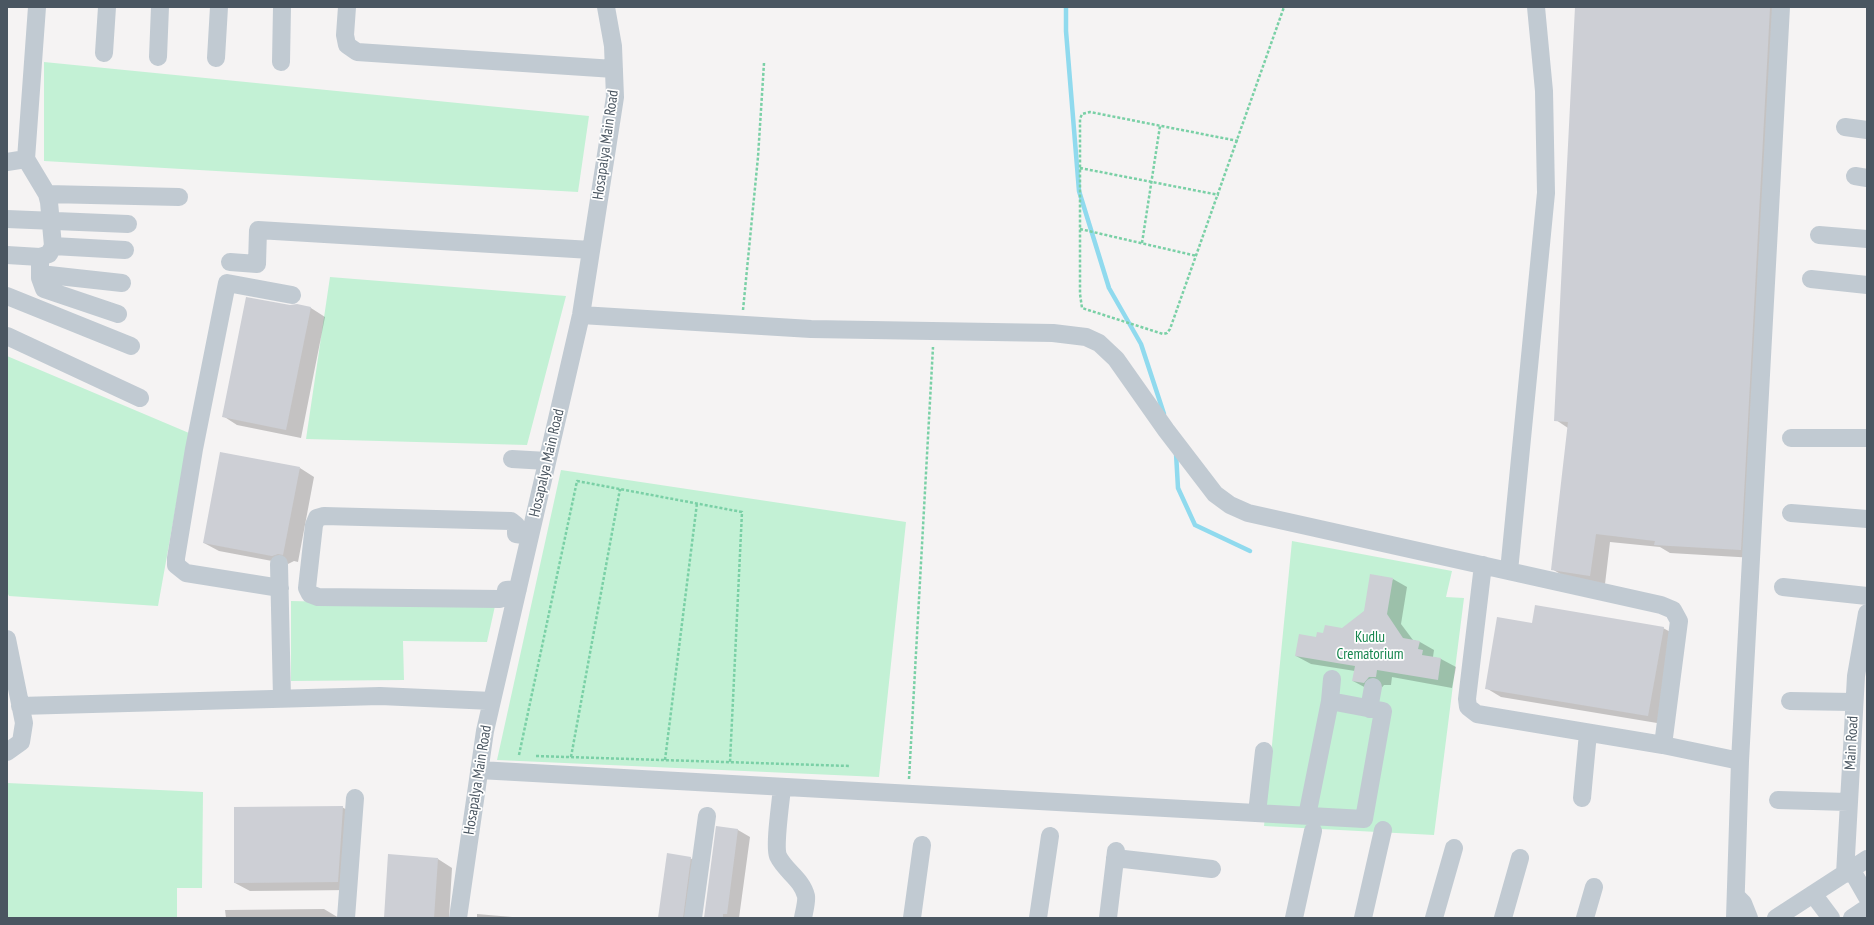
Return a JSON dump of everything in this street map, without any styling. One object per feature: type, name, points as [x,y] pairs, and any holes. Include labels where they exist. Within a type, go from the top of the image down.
[{"type":"street","points":[[37,7],[26,159],[47,194],[51,220],[42,285],[44,289],[118,314]]},
{"type":"street","points":[[104,53],[107,7]]},
{"type":"street","points":[[158,57],[160,7]]},
{"type":"street","points":[[216,58],[219,7]]},
{"type":"street","points":[[281,62],[282,7]]},
{"type":"street","points":[[347,7],[345,34],[347,45],[357,52],[614,69]]},
{"type":"street","name":"Hosapalya Main Road","points":[[458,918],[485,731],[581,315],[615,97],[613,46],[606,7]]},
{"type":"street","points":[[1509,571],[1546,193],[1544,91],[1536,7]]},
{"type":"street","points":[[1735,918],[1734,905],[1736,896],[1740,762],[1781,7]]},
{"type":"street","points":[[1844,127],[1867,130]]},
{"type":"street","points":[[7,162],[26,159]]},
{"type":"street","points":[[47,194],[179,197]]},
{"type":"street","points":[[7,219],[128,224]]},
{"type":"street","points":[[230,262],[257,264],[258,230],[591,250]]},
{"type":"street","points":[[1819,235],[1867,239]]},
{"type":"street","points":[[45,259],[125,250]]},
{"type":"street","points":[[7,255],[45,259],[122,283]]},
{"type":"street","points":[[1811,280],[1867,285]]},
{"type":"street","points":[[280,588],[186,572],[176,565],[176,558],[194,449],[227,284],[292,295]]},
{"type":"street","points":[[7,296],[130,346]]},
{"type":"street","points":[[581,315],[811,330],[1053,333],[1086,337],[1099,343],[1116,359],[1177,445],[1215,494],[1230,505],[1248,513],[1483,565],[1662,606],[1673,610],[1679,621],[1663,745]]},
{"type":"street","points":[[7,336],[140,398]]},
{"type":"street","points":[[1791,438],[1867,438]]},
{"type":"street","points":[[512,459],[547,461]]},
{"type":"street","points":[[1791,514],[1867,519]]},
{"type":"street","points":[[518,589],[506,590],[504,597],[500,599],[318,597],[310,594],[307,588],[314,525],[317,518],[324,516],[511,521],[516,525],[516,534],[530,536]]},
{"type":"street","points":[[279,564],[282,698]]},
{"type":"street","points":[[1483,565],[1467,699],[1468,707],[1477,714],[1663,745],[1740,762]]},
{"type":"street","points":[[1783,587],[1867,596]]},
{"type":"street","name":"Main Road","points":[[1848,872],[1848,802],[1854,702],[1857,665],[1867,613]]},
{"type":"street","points":[[7,639],[24,723],[21,742],[7,752]]},
{"type":"street","points":[[1294,918],[1330,701],[1332,679]]},
{"type":"street","points":[[1369,709],[1373,687]]},
{"type":"street","points":[[20,706],[380,696],[492,700]]},
{"type":"street","points":[[479,770],[1263,813],[1310,823],[1364,819],[1383,711],[1330,701]]},
{"type":"street","points":[[1790,701],[1854,702]]},
{"type":"street","points":[[1582,798],[1588,733]]},
{"type":"street","points":[[1263,813],[1264,751]]},
{"type":"street","points":[[782,787],[777,844],[778,855],[787,870],[800,883],[806,897],[803,918]]},
{"type":"street","points":[[346,918],[354,798]]},
{"type":"street","points":[[1778,800],[1848,802]]},
{"type":"street","points":[[693,918],[707,816]]},
{"type":"street","points":[[1363,918],[1383,830]]},
{"type":"street","points":[[1038,918],[1050,836]]},
{"type":"street","points":[[912,918],[922,845]]},
{"type":"street","points":[[1434,918],[1454,848]]},
{"type":"street","points":[[1108,918],[1116,854],[1212,869]]},
{"type":"street","points":[[1503,918],[1520,858]]},
{"type":"street","points":[[1776,918],[1867,859]]},
{"type":"street","points":[[1848,872],[1867,897]]},
{"type":"street","points":[[1585,918],[1594,887]]},
{"type":"street","points":[[1813,894],[1831,918]]},
{"type":"street","points":[[1736,896],[1743,903],[1749,918]]},
{"type":"street","points":[[1852,918],[1867,908]]},
{"type":"path","points":[[1238,141],[1090,112],[1082,114],[1080,119],[1080,294],[1082,308],[1163,334],[1167,333],[1170,329],[1219,195],[1238,141],[1284,7]]},
{"type":"path","points":[[742,325],[758,157],[764,63]]},
{"type":"path","points":[[1142,243],[1160,126]]},
{"type":"path","points":[[1080,168],[1219,195]]},
{"type":"path","points":[[1080,229],[1197,256]]},
{"type":"path","points":[[908,794],[933,331]]},
{"type":"path","points":[[526,755],[518,755],[577,481],[742,512],[730,762]]},
{"type":"path","points":[[571,757],[620,489]]},
{"type":"path","points":[[665,760],[697,503]]},
{"type":"path","points":[[533,756],[850,766]]},
{"type":"green space","points":[[44,62],[589,116],[578,192],[44,161]]},
{"type":"green space","points":[[330,277],[566,296],[527,445],[306,439]]},
{"type":"green space","points":[[7,356],[189,433],[158,606],[9,596],[7,592]]},
{"type":"green space","points":[[561,470],[906,522],[879,777],[497,760]]},
{"type":"green space","name":"Kudlu Crematorium","points":[[1292,541],[1452,571],[1446,597],[1464,598],[1434,835],[1264,826]]},
{"type":"green space","points":[[291,601],[495,606],[487,642],[403,641],[404,680],[291,681]]},
{"type":"green space","points":[[7,783],[203,792],[202,888],[177,888],[177,918],[7,918]]},
{"type":"building","points":[[1575,7],[1770,7],[1741,550],[1654,545],[1655,541],[1596,534],[1590,576],[1551,570],[1568,422],[1554,421]]},
{"type":"building","points":[[246,297],[290,305],[297,304],[311,307],[286,430],[222,417]]},
{"type":"building","points":[[220,452],[300,467],[283,555],[278,554],[272,556],[203,543]]},
{"type":"building","points":[[1370,574],[1393,578],[1387,614],[1403,638],[1420,641],[1418,649],[1423,650],[1422,655],[1441,658],[1438,680],[1377,670],[1376,677],[1369,677],[1364,683],[1352,681],[1355,666],[1295,656],[1299,634],[1316,637],[1317,632],[1323,633],[1325,625],[1342,628],[1364,611]]},
{"type":"building","points":[[1535,605],[1664,627],[1648,716],[1485,689],[1497,617],[1532,623]]},
{"type":"building","points":[[343,806],[338,882],[234,883],[234,807]]},
{"type":"building","points":[[716,826],[738,829],[727,914],[723,914],[723,918],[704,918]]},
{"type":"building","points":[[667,853],[691,857],[683,918],[658,918]]},
{"type":"building","points":[[388,854],[438,858],[434,918],[384,918]]},
{"type":"waterway","points":[[1066,7],[1066,31],[1079,191],[1109,288],[1141,344],[1164,414]]},
{"type":"waterway","points":[[1176,453],[1178,488],[1195,525],[1250,551]]}]
